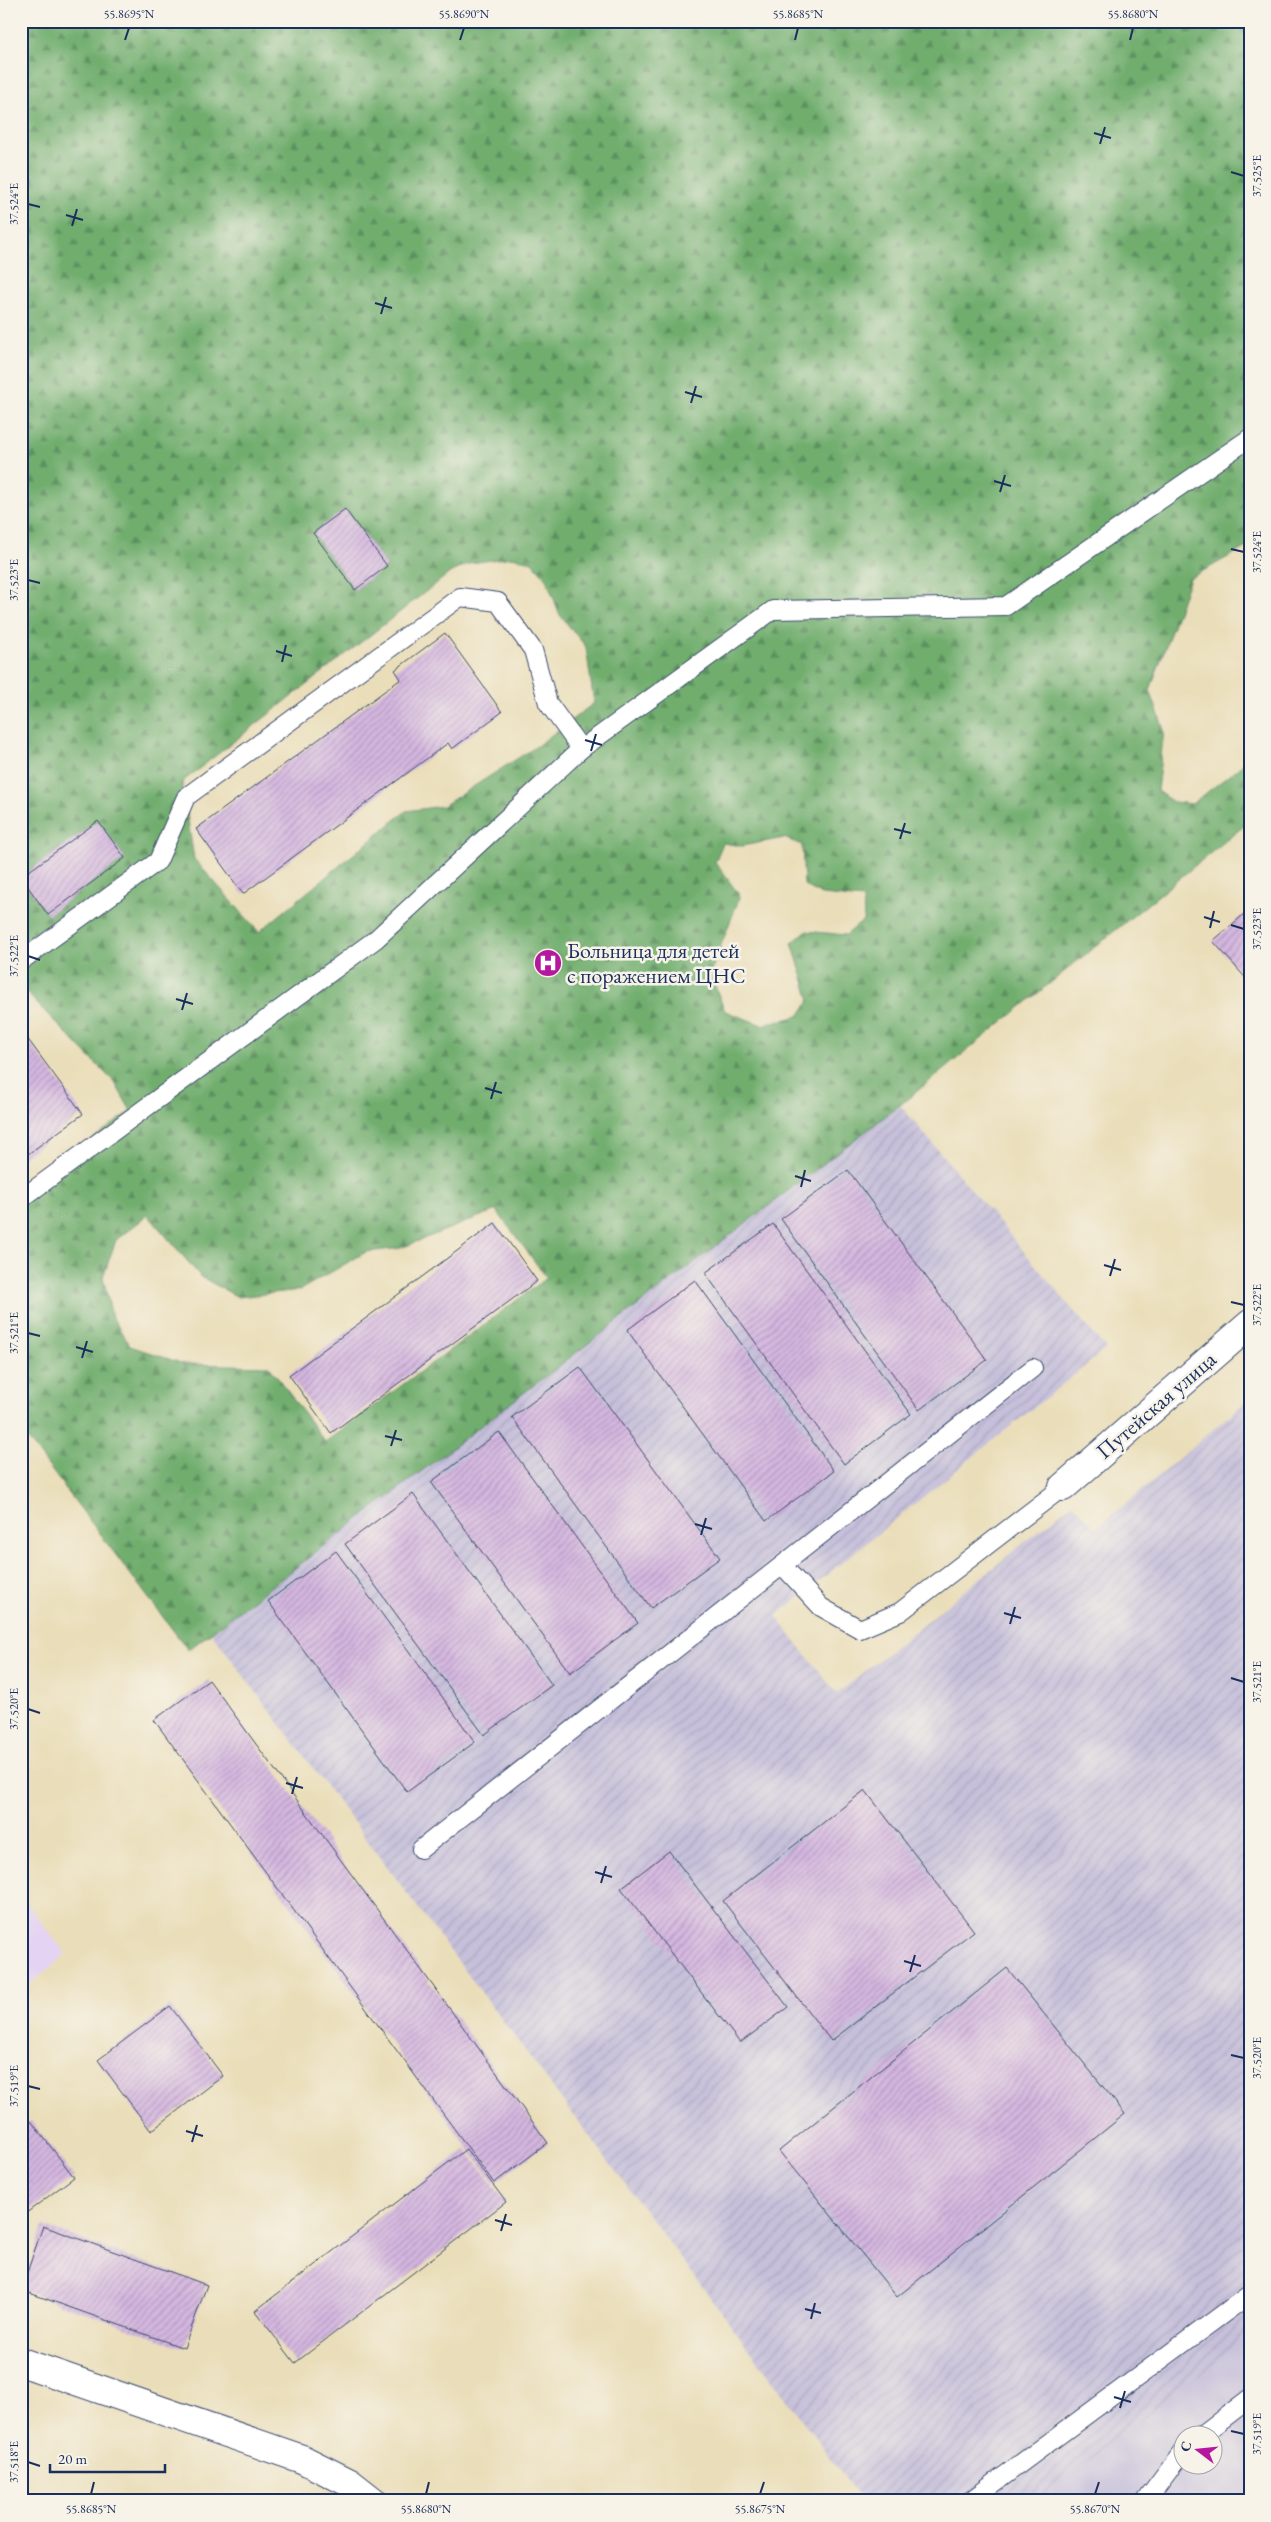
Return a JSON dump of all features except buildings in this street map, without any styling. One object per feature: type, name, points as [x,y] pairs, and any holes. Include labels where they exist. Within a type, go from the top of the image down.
[{"type":"street","name":"Путейская улица","points":[[1062,1487],[1250,1324]]},
{"type":"street","points":[[21,2362],[302,2459],[350,2483],[373,2501]]},
{"type":"lane","points":[[21,1199],[376,939],[581,749],[773,610],[1006,606],[1250,438]]},
{"type":"lane","points":[[21,961],[158,861],[186,797],[460,596],[498,602],[533,650],[548,703],[581,749]]},
{"type":"lane","points":[[421,1849],[1033,1368]]},
{"type":"lane","points":[[783,1566],[821,1607],[860,1629],[900,1612],[1062,1487]]},
{"type":"lane","points":[[970,2501],[1250,2294]]},
{"type":"lane","points":[[1216,2424],[1250,2398]]},
{"type":"lane","points":[[1146,2501],[1174,2463]]},
{"type":"shaded area","points":[[900,1105],[1106,1349],[776,1616],[837,1694],[1073,1503],[1096,1529],[1250,1398],[1250,2501],[863,2501],[211,1632]]},
{"type":"shaded area","points":[[21,1896],[66,1954],[21,1991]]},
{"type":"shaded area","points":[[1250,2337],[1250,2501],[1037,2501]]},
{"type":"shaded area","points":[[21,2428],[29,2430],[21,2460]]},
{"type":"green space","name":"Больница для детей с поражением ЦНС","points":[[21,21],[1250,21],[1250,545],[1190,578],[1150,690],[1164,730],[1157,791],[1173,802],[1192,804],[1250,759],[1250,821],[900,1105],[188,1650],[21,1430],[21,1191],[131,1111],[115,1083],[21,987],[21,879],[48,915],[125,858],[97,821],[21,877]],"holes":[[[345,509],[387,566],[355,590],[313,533]],[[512,557],[532,562],[546,578],[560,615],[586,647],[594,703],[537,746],[443,806],[406,811],[259,932],[194,859],[182,782],[451,572],[471,563]],[[784,838],[802,845],[804,885],[822,895],[863,899],[864,920],[846,935],[806,931],[792,943],[810,1000],[799,1016],[762,1025],[725,1011],[710,974],[740,896],[715,862],[723,843],[742,846]],[[496,1210],[547,1278],[325,1442],[269,1366],[184,1364],[130,1346],[112,1317],[103,1277],[116,1240],[148,1215],[201,1277],[238,1297],[300,1290],[366,1252],[401,1248]]]},
{"type":"place","name":"Больница для детей с поражением ЦНС","points":[[548,963]]}]
